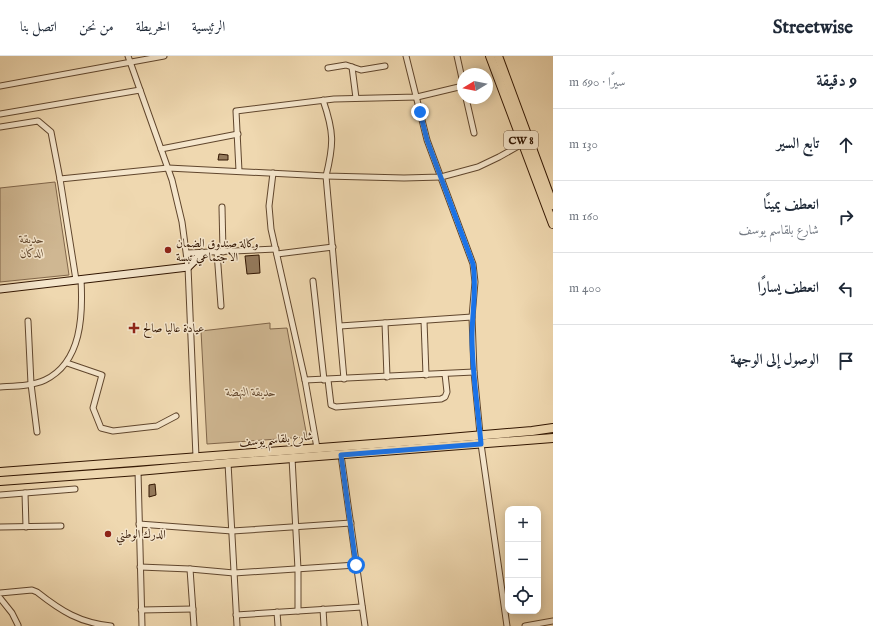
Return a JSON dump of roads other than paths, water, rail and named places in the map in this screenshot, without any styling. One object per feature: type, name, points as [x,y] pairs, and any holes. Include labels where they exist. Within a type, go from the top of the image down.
[{"type":"main road","name":"CW 8","points":[[490,56],[553,224]]},
{"type":"main road","name":"CW 8","points":[[498,56],[553,205]]},
{"type":"main road","name":"شارع بلقاسم يوسف","points":[[0,472],[532,431],[553,428]]},
{"type":"main road","name":"شارع بلقاسم يوسف","points":[[0,481],[553,438]]},
{"type":"street","points":[[128,56],[168,168],[178,204],[187,253],[196,457]]},
{"type":"street","points":[[0,86],[164,56]]},
{"type":"street","points":[[406,56],[427,140],[473,264],[475,282],[472,318],[474,372],[481,444],[507,626]]},
{"type":"street","points":[[457,56],[460,68]]},
{"type":"street","points":[[328,68],[346,65],[361,70],[385,66]]},
{"type":"street","points":[[352,67],[356,98]]},
{"type":"street","points":[[239,171],[236,111],[323,100],[417,97],[457,87]]},
{"type":"street","points":[[0,114],[140,90]]},
{"type":"street","points":[[323,100],[331,126],[332,152],[326,176],[344,379]]},
{"type":"street","points":[[467,104],[474,133]]},
{"type":"street","points":[[0,127],[38,121],[51,132],[82,299],[79,330],[74,348],[67,363],[58,373],[44,380],[31,384],[0,387]]},
{"type":"street","points":[[161,149],[238,134]]},
{"type":"street","points":[[60,179],[168,168],[326,176],[404,178],[441,176],[478,166],[500,158],[522,144]]},
{"type":"street","points":[[273,173],[270,218],[305,380],[317,448]]},
{"type":"street","points":[[222,207],[223,252]]},
{"type":"street","points":[[187,253],[332,248]]},
{"type":"street","points":[[217,252],[221,306]]},
{"type":"street","points":[[0,289],[188,267],[202,253]]},
{"type":"street","points":[[312,281],[331,405],[336,407],[441,399],[445,397],[447,392],[445,374]]},
{"type":"street","points":[[340,326],[472,318]]},
{"type":"street","points":[[28,321],[31,384],[37,432]]},
{"type":"street","points":[[424,321],[426,375]]},
{"type":"street","points":[[385,323],[387,377]]},
{"type":"street","points":[[67,363],[102,375],[93,408],[101,428],[113,431],[157,426],[176,416]]},
{"type":"street","points":[[305,380],[474,372]]},
{"type":"street","points":[[341,455],[365,626]]},
{"type":"street","points":[[292,458],[298,569],[298,611]]},
{"type":"street","points":[[228,463],[237,626]]},
{"type":"street","points":[[138,471],[142,626]]},
{"type":"street","points":[[0,495],[75,490]]},
{"type":"street","points":[[25,493],[26,526]]},
{"type":"street","points":[[139,524],[232,531],[351,523]]},
{"type":"street","points":[[0,527],[61,526]]},
{"type":"street","points":[[140,567],[234,573],[356,565]]},
{"type":"street","points":[[190,569],[194,626]]},
{"type":"street","points":[[0,593],[32,590],[75,618],[89,623],[111,626]]},
{"type":"street","points":[[0,598],[12,613],[18,625]]},
{"type":"street","points":[[236,615],[362,607]]},
{"type":"street","points":[[142,610],[193,609]]},
{"type":"street","points":[[323,609],[324,626]]},
{"type":"street","points":[[277,612],[278,626]]},
{"type":"street","points":[[525,626],[553,621]]},
{"type":"place","name":"وكالة صندوق الضمان الاجتماعي تبسة","points":[[168,250]]},
{"type":"place","name":"عيادة عاليا صالح","points":[[134,328]]},
{"type":"place","name":"الدرك الوطني","points":[[108,534]]},
{"type":"park label","name":"حديقة الدكان","points":[[32,246]]},
{"type":"park label","name":"حديقة النهضة","points":[[251,392]]}]
